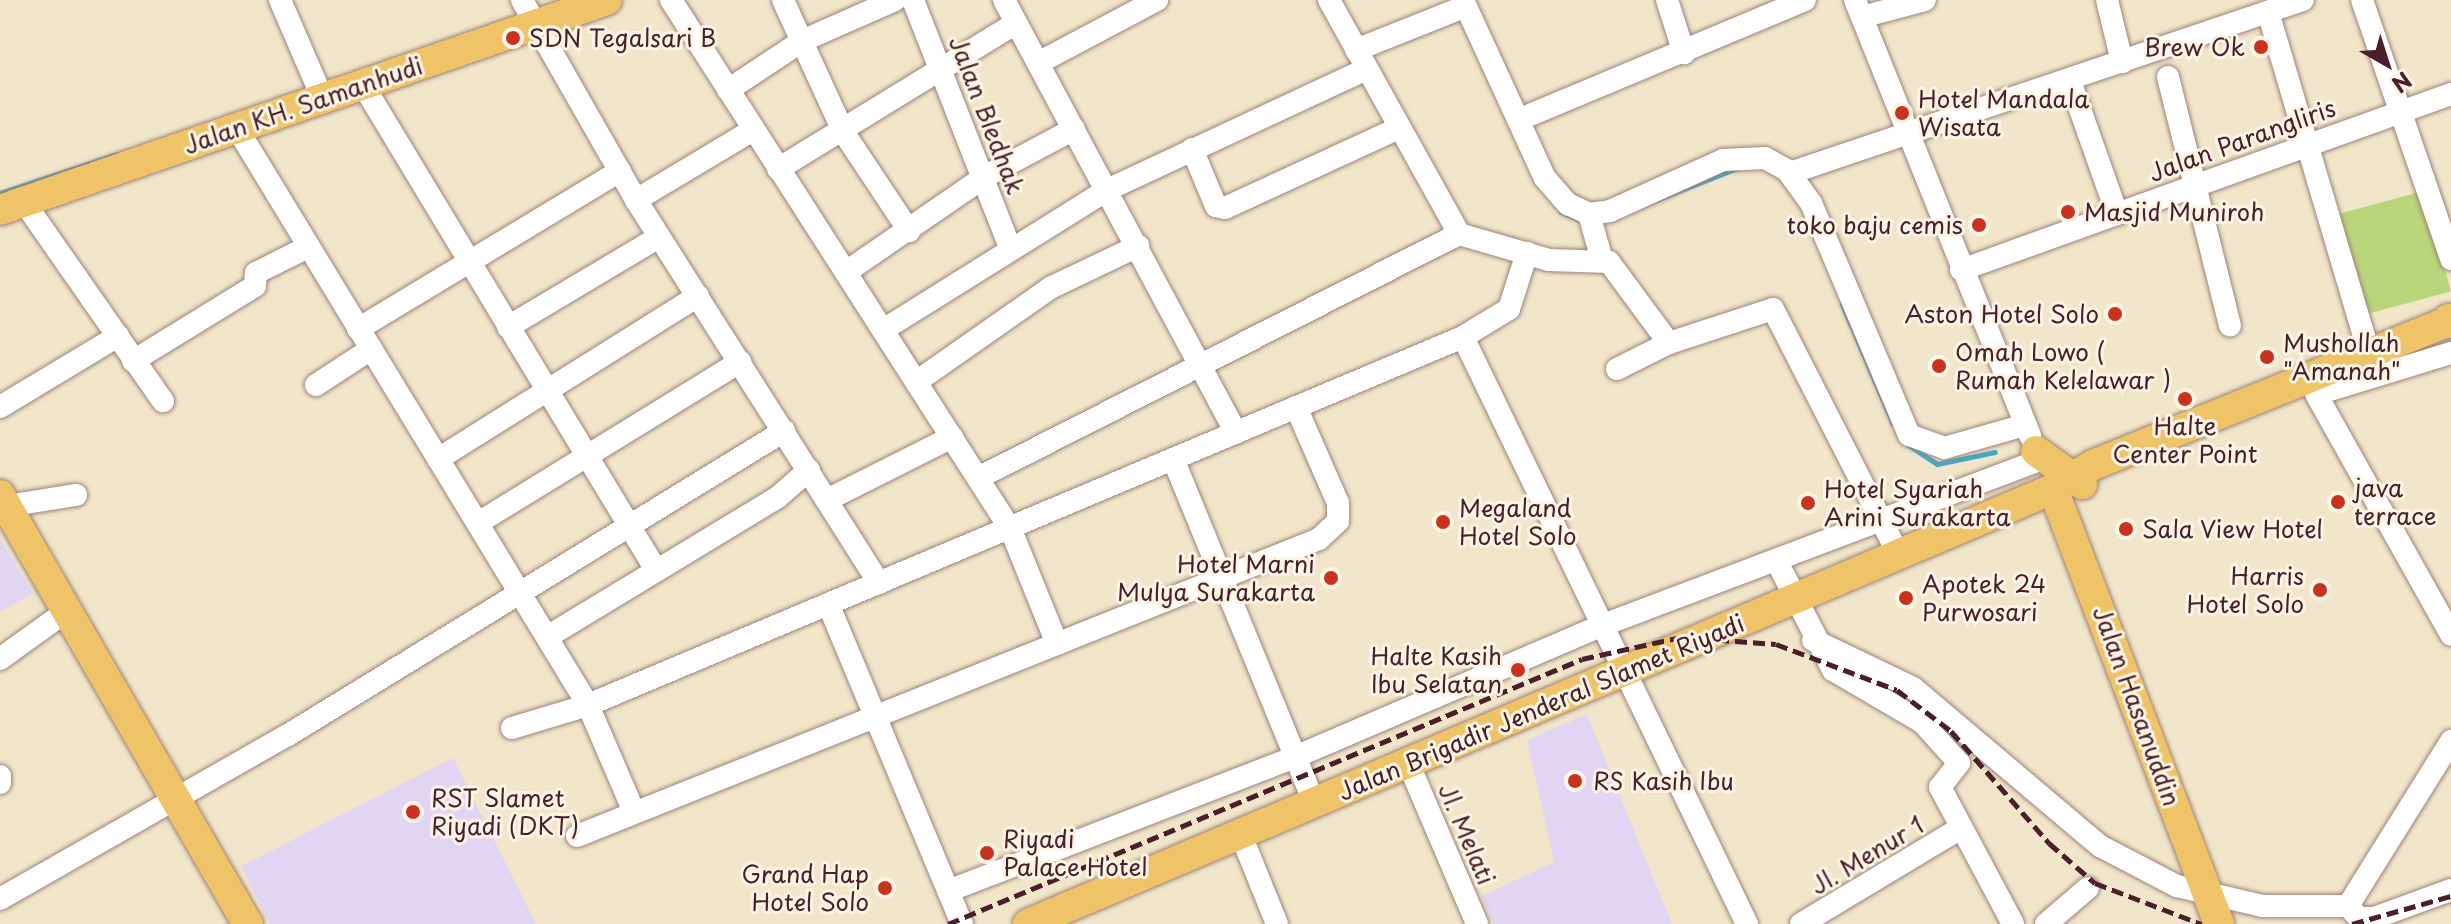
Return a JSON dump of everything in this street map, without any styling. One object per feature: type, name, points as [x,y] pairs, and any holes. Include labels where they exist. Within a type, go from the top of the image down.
[{"type":"main road","name":"Jalan KH. Samanhudi","points":[[12,206],[238,130],[321,94],[363,85],[528,13],[607,0]]},
{"type":"main road","points":[[2076,483],[2365,338],[2451,327]]},
{"type":"main road","points":[[2076,483],[2316,394],[2451,327]]},
{"type":"main road","points":[[2074,537],[2042,510],[2014,505],[2035,450],[2076,483]]},
{"type":"main road","points":[[2074,537],[2076,483]]},
{"type":"main road","name":"Jalan Brigadir Jenderal Slamet Riyadi","points":[[1045,921],[1898,553],[2076,483]]},
{"type":"main road","name":"Jalan Hasanuddin","points":[[2076,483],[2074,537],[2213,910]]},
{"type":"main road","points":[[4,500],[179,799],[248,924]]},
{"type":"street","points":[[280,0],[321,94]]},
{"type":"street","points":[[671,0],[1011,530],[1057,644]]},
{"type":"street","points":[[783,0],[842,124],[909,231]]},
{"type":"street","points":[[728,90],[802,41],[895,0]]},
{"type":"street","name":"Jalan Bledhak","points":[[913,0],[942,64],[1010,248]]},
{"type":"street","points":[[1004,0],[1236,433]]},
{"type":"street","points":[[1038,63],[1157,0]]},
{"type":"street","points":[[1329,0],[1397,129],[1459,234]]},
{"type":"street","points":[[1667,0],[1684,53]]},
{"type":"street","points":[[1518,120],[1646,61],[1684,53],[1805,0]]},
{"type":"street","points":[[1925,0],[1858,8],[2035,450]]},
{"type":"street","points":[[2107,0],[2122,62]]},
{"type":"street","points":[[1790,173],[2303,0]]},
{"type":"street","points":[[2362,0],[2451,259]]},
{"type":"street","points":[[883,330],[1107,190],[1192,149],[1462,6],[1552,188],[1589,221],[1602,260]]},
{"type":"street","points":[[2268,12],[2304,142],[2365,338]]},
{"type":"street","points":[[528,13],[636,200],[879,583]]},
{"type":"street","points":[[778,169],[842,124],[1016,23]]},
{"type":"street","points":[[2168,77],[2230,325]]},
{"type":"street","points":[[2070,81],[2117,214]]},
{"type":"street","points":[[363,85],[545,392],[656,570]]},
{"type":"street","name":"Jalan Parangliris","points":[[1961,270],[2195,187],[2304,142],[2451,94]]},
{"type":"street","points":[[846,272],[984,177],[1074,129]]},
{"type":"street","points":[[1192,149],[1216,206],[1225,208],[1397,129]]},
{"type":"street","points":[[238,130],[306,248],[588,705],[634,812]]},
{"type":"street","points":[[636,200],[753,130]]},
{"type":"street","points":[[1589,221],[1723,160],[1765,158],[1790,173],[1811,203],[1909,435],[1944,448],[2035,450]]},
{"type":"street","points":[[358,329],[620,171]]},
{"type":"street","points":[[12,206],[118,336],[163,401]]},
{"type":"street","points":[[978,478],[1459,234],[1527,253],[1602,260],[1617,269],[1669,343]]},
{"type":"street","points":[[508,327],[659,237]]},
{"type":"street","points":[[916,382],[1050,288],[1138,246]]},
{"type":"street","points":[[133,361],[255,286],[256,273],[306,248]]},
{"type":"street","points":[[512,728],[588,705],[829,606],[1463,337],[1509,309],[1527,253]]},
{"type":"street","points":[[438,459],[698,296]]},
{"type":"street","points":[[1617,369],[1669,343],[1773,309],[1898,553]]},
{"type":"street","points":[[0,407],[118,336]]},
{"type":"street","points":[[1463,337],[1598,627],[1624,673],[1747,924]]},
{"type":"street","points":[[316,385],[371,349]]},
{"type":"street","points":[[478,523],[740,362]]},
{"type":"street","points":[[2316,394],[2451,635]]},
{"type":"street","points":[[577,836],[1319,539],[1338,521],[1333,489],[1296,407]]},
{"type":"street","points":[[0,899],[179,799],[784,431]]},
{"type":"street","points":[[827,500],[952,437]]},
{"type":"street","points":[[948,891],[1295,757],[1598,627],[1883,520],[2035,450]]},
{"type":"street","points":[[1174,461],[1225,577],[1315,805]]},
{"type":"street","points":[[547,637],[778,497],[809,470]]},
{"type":"street","points":[[4,500],[76,495]]},
{"type":"street","points":[[1776,560],[1813,640],[1833,670],[1922,722],[1959,763],[1940,785],[1959,829],[2013,924]]},
{"type":"street","points":[[829,606],[962,924]]},
{"type":"street","points":[[0,659],[68,610]]},
{"type":"street","points":[[1813,640],[1913,688],[2100,846],[2213,910],[2348,906]]},
{"type":"street","points":[[2348,906],[2451,741]]},
{"type":"street","name":"Jl. Melati","points":[[1409,765],[1470,921]]},
{"type":"street","points":[[0,776],[0,783]]},
{"type":"street","name":"Jl. Menur 1","points":[[1801,924],[1959,829]]},
{"type":"street","points":[[1241,835],[1277,924]]},
{"type":"street","points":[[2046,924],[2088,888]]},
{"type":"street","points":[[2348,906],[2359,918],[2374,918],[2451,890]]},
{"type":"shaded area","points":[[0,539],[33,593],[0,612]]},
{"type":"shaded area","name":"RS Kasih Ibu","points":[[1587,714],[1672,924],[1494,924],[1482,896],[1554,862],[1527,740]]},
{"type":"shaded area","name":"RST Slamet Riyadi (DKT)","points":[[453,758],[536,924],[270,924],[241,866]]},
{"type":"green space","points":[[2424,191],[2451,291],[2360,316],[2333,215]]},
{"type":"waterway","points":[[0,193],[117,154]]},
{"type":"waterway","points":[[1598,223],[1737,168]]},
{"type":"waterway","points":[[1561,212],[1584,222]]},
{"type":"waterway","points":[[1842,304],[1893,424]]},
{"type":"waterway","points":[[1908,445],[1937,464],[1995,452]]},
{"type":"railway","points":[[948,924],[1582,659],[1681,637],[1776,644],[1897,690],[1951,731],[2049,843],[2095,883],[2201,924]]},
{"type":"railway","points":[[2352,924],[2451,896]]},
{"type":"place","name":"SDN Tegalsari B","points":[[513,38]]},
{"type":"place","name":"Brew Ok","points":[[2261,47]]},
{"type":"place","name":"Hotel Mandala Wisata","points":[[1902,113]]},
{"type":"place","name":"Masjid Muniroh","points":[[2068,212]]},
{"type":"place","name":"toko baju cemis","points":[[1979,225]]},
{"type":"place","name":"Aston Hotel Solo","points":[[2115,314]]},
{"type":"place","name":"Mushollah \"Amanah\"","points":[[2267,357]]},
{"type":"place","name":"Omah Lowo ( Rumah Kelelawar )","points":[[1939,366]]},
{"type":"place","name":"Halte Center Point","points":[[2185,399]]},
{"type":"place","name":"java terrace","points":[[2338,502]]},
{"type":"place","name":"Hotel Syariah Arini Surakarta","points":[[1808,503]]},
{"type":"place","name":"Megaland Hotel Solo","points":[[1443,522]]},
{"type":"place","name":"Sala View Hotel","points":[[2126,529]]},
{"type":"place","name":"Hotel Marni Mulya Surakarta","points":[[1331,578]]},
{"type":"place","name":"Harris Hotel Solo","points":[[2320,590]]},
{"type":"place","name":"Apotek 24 Purwosari","points":[[1906,598]]},
{"type":"place","name":"Halte Kasih Ibu Selatan","points":[[1518,670]]},
{"type":"place","name":"RS Kasih Ibu","points":[[1575,781]]},
{"type":"place","name":"RST Slamet Riyadi (DKT)","points":[[413,812]]},
{"type":"place","name":"Riyadi Palace Hotel","points":[[987,853]]},
{"type":"place","name":"Grand Hap Hotel Solo","points":[[885,888]]}]
